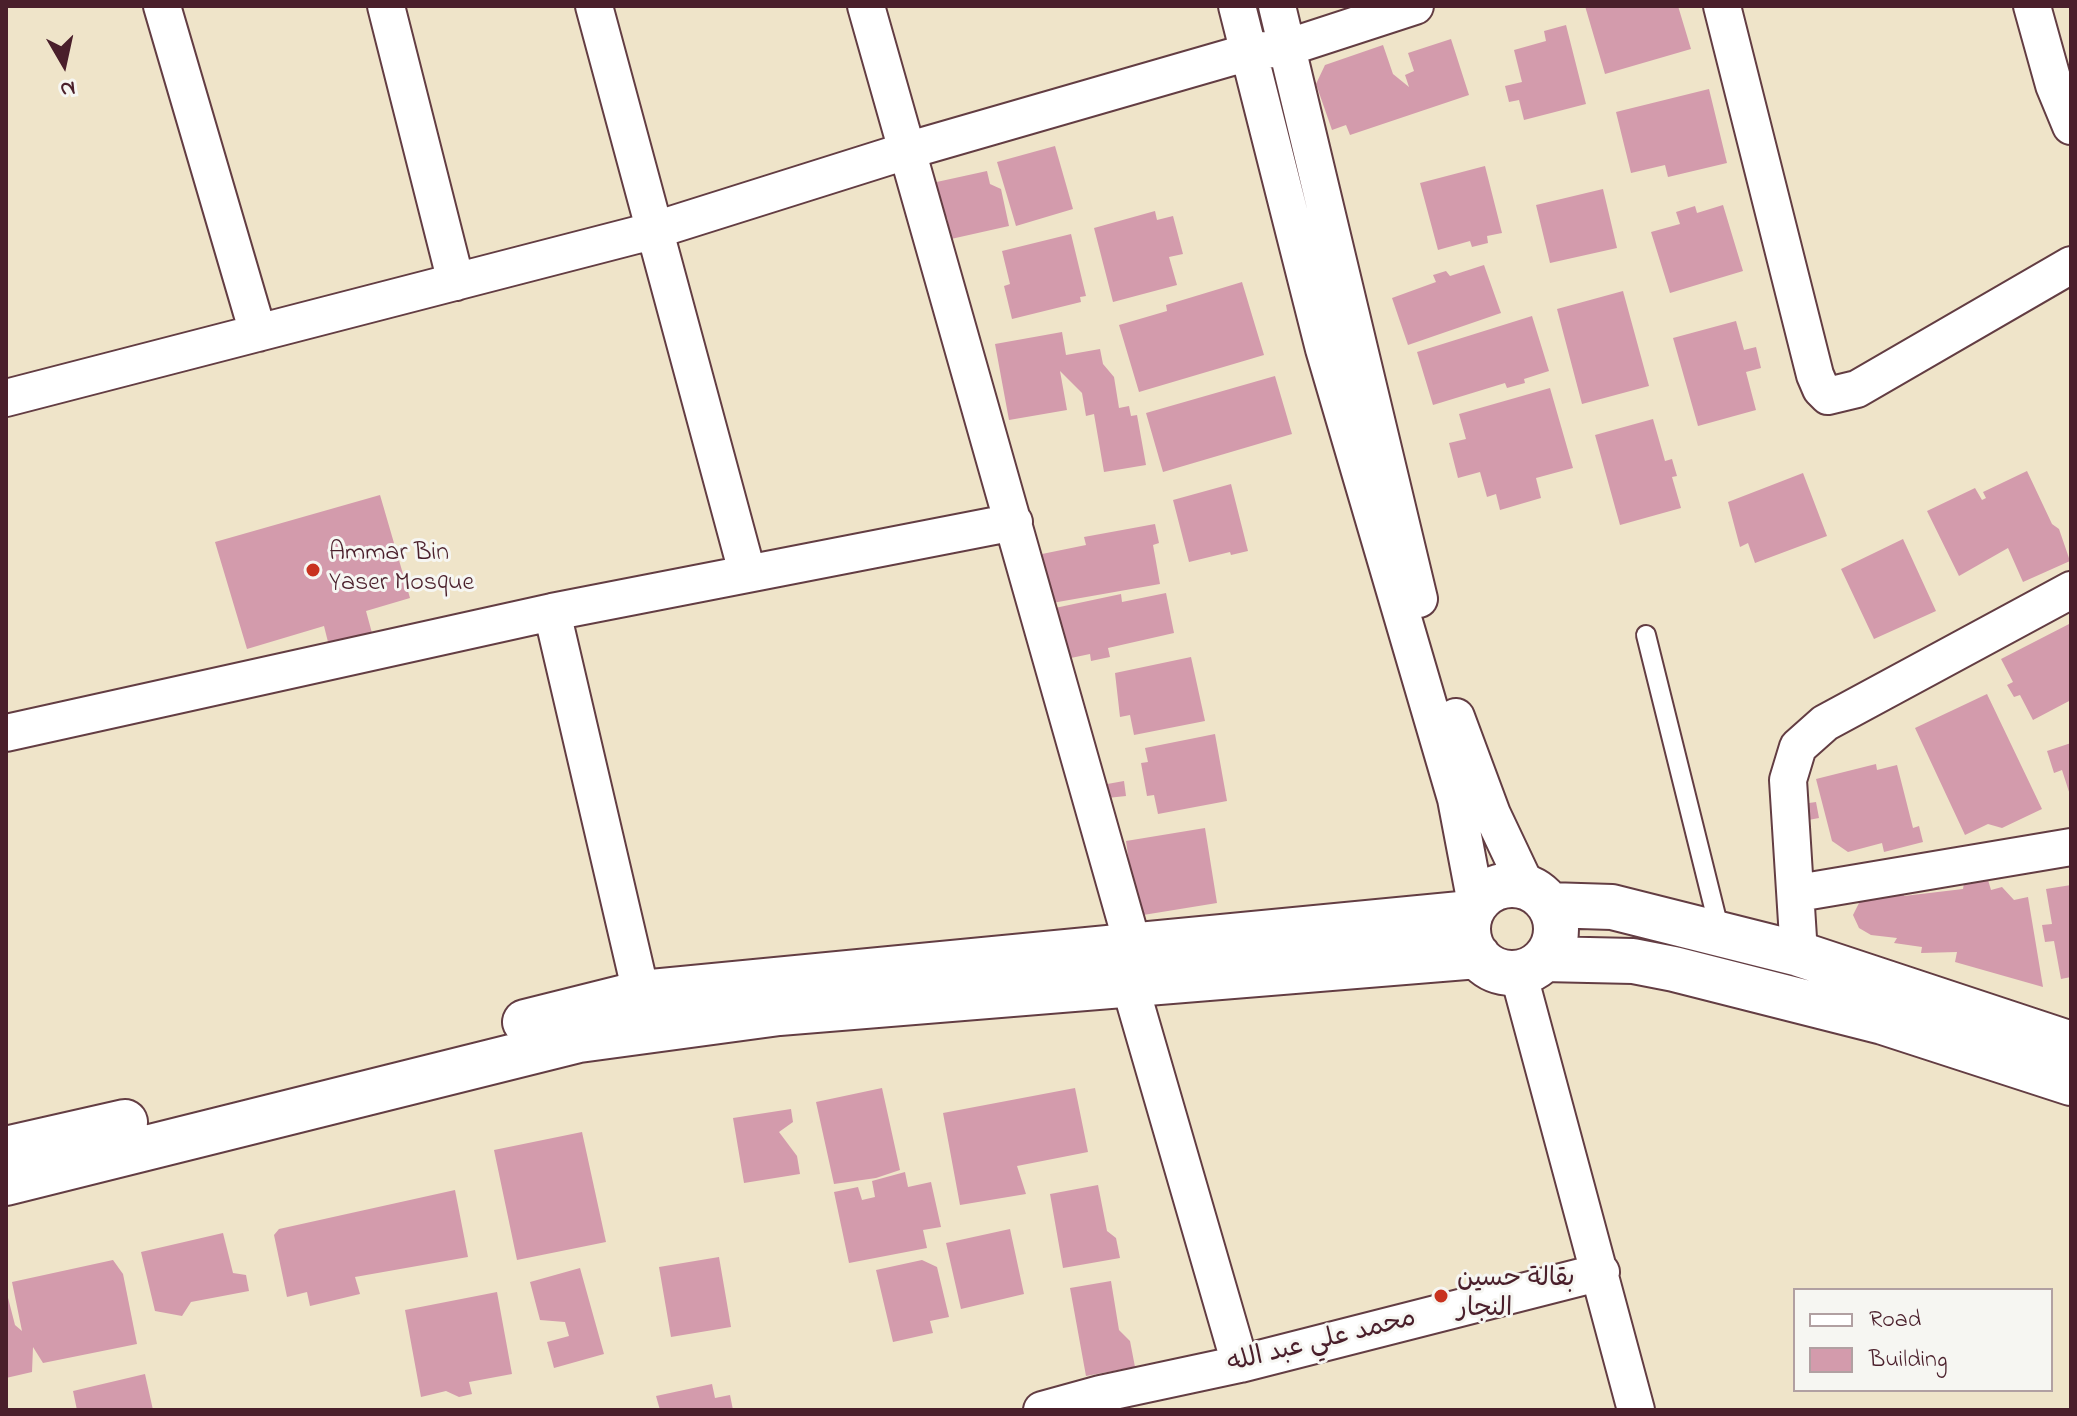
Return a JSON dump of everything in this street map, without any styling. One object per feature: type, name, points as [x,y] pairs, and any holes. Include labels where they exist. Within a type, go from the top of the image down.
[{"type":"street","points":[[162,6],[258,333]]},
{"type":"street","points":[[386,6],[456,282]]},
{"type":"street","points":[[594,6],[652,231],[747,572]]},
{"type":"street","points":[[866,6],[1014,522],[1240,1364]]},
{"type":"street","points":[[1237,6],[1324,349],[1456,799],[1474,908],[1468,928],[1478,956],[1489,967],[1633,961],[1674,969],[1883,1022],[2071,1083]]},
{"type":"street","points":[[1277,6],[1425,621],[1487,800],[1556,933],[1531,966]]},
{"type":"street","points":[[6,398],[652,231],[906,151],[1249,52],[1289,47],[1415,6]]},
{"type":"street","points":[[1722,6],[1815,375],[1828,396],[1857,389],[2071,265]]},
{"type":"street","points":[[2032,6],[2054,85],[2071,126]]},
{"type":"street","points":[[6,733],[552,612],[1014,522]]},
{"type":"street","points":[[1799,954],[1798,893],[1788,780],[1798,747],[1825,723],[2071,590]]},
{"type":"street","points":[[552,612],[641,993]]},
{"type":"street","points":[[1798,893],[2071,847]]},
{"type":"street","points":[[6,1183],[579,1040],[1131,964],[1474,908],[1498,887],[1612,907],[1799,954],[2071,1044]]},
{"type":"street","points":[[6,1149],[145,1118],[641,993],[1131,964],[1478,956]]},
{"type":"street","points":[[1531,966],[1636,1410]]},
{"type":"street","name":"محمد علي عبد الله","points":[[1042,1410],[1102,1402],[1601,1272]]},
{"type":"lane","points":[[1646,635],[1721,934]]},
{"type":"building","points":[[1585,6],[1678,6],[1691,49],[1605,74]]},
{"type":"building","points":[[1566,25],[1586,104],[1524,120],[1519,100],[1509,102],[1505,86],[1522,82],[1514,50],[1546,41],[1544,31]]},
{"type":"building","points":[[1451,39],[1469,95],[1350,135],[1346,125],[1332,130],[1316,84],[1325,65],[1383,45],[1393,74],[1409,87],[1405,75],[1414,71],[1408,53]]},
{"type":"building","points":[[1709,89],[1727,163],[1668,177],[1665,165],[1631,173],[1616,112]]},
{"type":"building","points":[[1055,146],[1073,209],[1016,226],[997,162]]},
{"type":"building","points":[[1485,166],[1502,233],[1487,236],[1488,243],[1472,247],[1470,241],[1438,250],[1420,183]]},
{"type":"building","points":[[987,171],[990,184],[1001,189],[1009,226],[951,239],[947,217],[941,218],[932,183]]},
{"type":"building","points":[[1603,189],[1617,248],[1550,263],[1536,205]]},
{"type":"building","points":[[1723,205],[1743,271],[1670,293],[1651,232],[1680,224],[1676,212],[1695,206],[1697,213]]},
{"type":"building","points":[[1155,211],[1157,220],[1173,216],[1183,254],[1169,257],[1177,285],[1113,302],[1094,228]]},
{"type":"building","points":[[1071,234],[1086,296],[1080,297],[1081,302],[1012,319],[1004,286],[1010,284],[1002,251]]},
{"type":"building","points":[[1484,265],[1501,313],[1408,345],[1392,298],[1436,282],[1433,275],[1446,271],[1450,276]]},
{"type":"building","points":[[1242,282],[1264,355],[1139,392],[1119,325],[1167,311],[1166,305]]},
{"type":"building","points":[[1623,291],[1649,386],[1582,404],[1557,309]]},
{"type":"building","points":[[1532,316],[1549,371],[1524,379],[1525,383],[1507,388],[1505,383],[1433,405],[1417,352]]},
{"type":"building","points":[[1736,321],[1744,350],[1756,347],[1761,368],[1746,372],[1756,410],[1698,426],[1673,338]]},
{"type":"building","points":[[1062,332],[1066,355],[1100,349],[1103,364],[1114,377],[1119,408],[1129,406],[1131,416],[1137,415],[1146,465],[1104,472],[1094,414],[1086,416],[1082,393],[1060,371],[1067,410],[1009,420],[995,344]]},
{"type":"building","points":[[1275,376],[1292,434],[1163,472],[1146,413]]},
{"type":"building","points":[[1550,388],[1573,468],[1536,478],[1541,498],[1500,510],[1496,494],[1487,497],[1480,472],[1458,478],[1449,443],[1466,439],[1459,414]]},
{"type":"building","points":[[1653,419],[1665,461],[1672,459],[1677,476],[1672,477],[1681,508],[1620,525],[1595,435]]},
{"type":"building","points":[[2027,471],[2052,524],[2059,529],[2070,561],[2023,582],[2008,548],[1959,576],[1927,511],[1975,488],[1982,500],[1986,498],[1983,492]]},
{"type":"building","points":[[1803,473],[1827,536],[1755,563],[1748,543],[1740,547],[1728,502]]},
{"type":"building","points":[[1231,484],[1248,551],[1189,562],[1173,500]]},
{"type":"building","name":"Ammar Bin Yaser Mosque","points":[[380,495],[410,598],[366,611],[372,633],[329,646],[324,626],[247,649],[215,542]]},
{"type":"building","points":[[1155,524],[1159,543],[1153,545],[1160,584],[1052,603],[1042,554],[1086,545],[1084,537]]},
{"type":"building","points":[[1903,539],[1936,611],[1874,639],[1841,569]]},
{"type":"building","points":[[1166,593],[1174,633],[1108,648],[1110,657],[1091,661],[1090,654],[1066,659],[1055,608],[1121,594],[1122,602]]},
{"type":"building","points":[[2071,623],[2071,700],[2033,720],[2020,695],[2014,697],[2007,685],[2013,682],[2001,659]]},
{"type":"building","points":[[1191,657],[1205,721],[1134,735],[1130,715],[1120,717],[1115,673]]},
{"type":"building","points":[[1987,694],[2042,809],[2002,828],[1988,824],[1965,835],[1915,728]]},
{"type":"building","points":[[1215,734],[1227,801],[1158,814],[1154,795],[1147,796],[1141,763],[1148,762],[1145,748]]},
{"type":"building","points":[[2071,743],[2070,795],[2062,770],[2054,773],[2047,751]]},
{"type":"building","points":[[1876,764],[1877,770],[1897,765],[1913,828],[1919,826],[1923,842],[1884,852],[1882,843],[1848,852],[1832,841],[1816,779]]},
{"type":"building","points":[[1124,781],[1126,796],[1098,799],[1096,786]]},
{"type":"building","points":[[1816,802],[1819,818],[1798,822],[1795,805]]},
{"type":"building","points":[[1205,828],[1217,903],[1137,916],[1126,841]]},
{"type":"building","points":[[1988,880],[1991,890],[2002,887],[2014,900],[2028,897],[2043,987],[1955,962],[1957,952],[1921,953],[1922,947],[1894,943],[1897,938],[1871,935],[1859,928],[1853,915],[1863,895],[1902,884],[1904,896],[1963,889],[1964,883]]},
{"type":"building","points":[[2071,885],[2071,977],[2061,979],[2054,941],[2045,942],[2042,925],[2052,924],[2046,889]]},
{"type":"building","points":[[882,1088],[900,1170],[876,1178],[834,1184],[816,1102]]},
{"type":"building","points":[[1075,1088],[1088,1152],[1017,1166],[1026,1194],[960,1205],[943,1113]]},
{"type":"building","points":[[791,1109],[793,1122],[779,1132],[797,1156],[800,1174],[744,1183],[733,1118]]},
{"type":"building","points":[[582,1132],[606,1242],[517,1260],[494,1150]]},
{"type":"building","points":[[905,1172],[908,1187],[931,1182],[941,1227],[923,1230],[927,1248],[849,1263],[834,1192],[858,1187],[862,1200],[875,1197],[872,1181]]},
{"type":"building","points":[[1098,1185],[1107,1231],[1116,1238],[1120,1258],[1063,1268],[1050,1194]]},
{"type":"building","points":[[455,1190],[468,1257],[355,1277],[360,1294],[310,1306],[307,1292],[287,1297],[274,1235],[279,1229]]},
{"type":"building","points":[[1010,1229],[1024,1294],[961,1309],[946,1243]]},
{"type":"building","points":[[223,1233],[233,1273],[246,1275],[249,1291],[191,1302],[182,1316],[155,1311],[141,1252]]},
{"type":"building","points":[[719,1257],[731,1327],[671,1337],[659,1267]]},
{"type":"building","points":[[113,1260],[123,1274],[137,1344],[43,1363],[33,1347],[32,1372],[6,1378],[6,1290],[15,1325],[22,1331],[12,1282]]},
{"type":"building","points":[[922,1260],[937,1267],[949,1317],[930,1321],[933,1333],[893,1342],[876,1270]]},
{"type":"building","points":[[580,1268],[604,1354],[554,1368],[547,1342],[569,1336],[565,1322],[540,1320],[530,1282]]},
{"type":"building","points":[[1111,1281],[1119,1330],[1130,1341],[1135,1367],[1086,1376],[1070,1288]]},
{"type":"building","points":[[497,1292],[512,1374],[469,1382],[472,1394],[459,1397],[446,1391],[421,1397],[405,1310]]},
{"type":"building","points":[[145,1374],[153,1410],[77,1410],[73,1391]]},
{"type":"building","points":[[712,1384],[715,1398],[730,1395],[733,1410],[660,1410],[656,1396]]},
{"type":"place","name":"Ammar Bin Yaser Mosque","points":[[313,570]]},
{"type":"place","name":"بقالة حسين النجار","points":[[1441,1296]]}]
